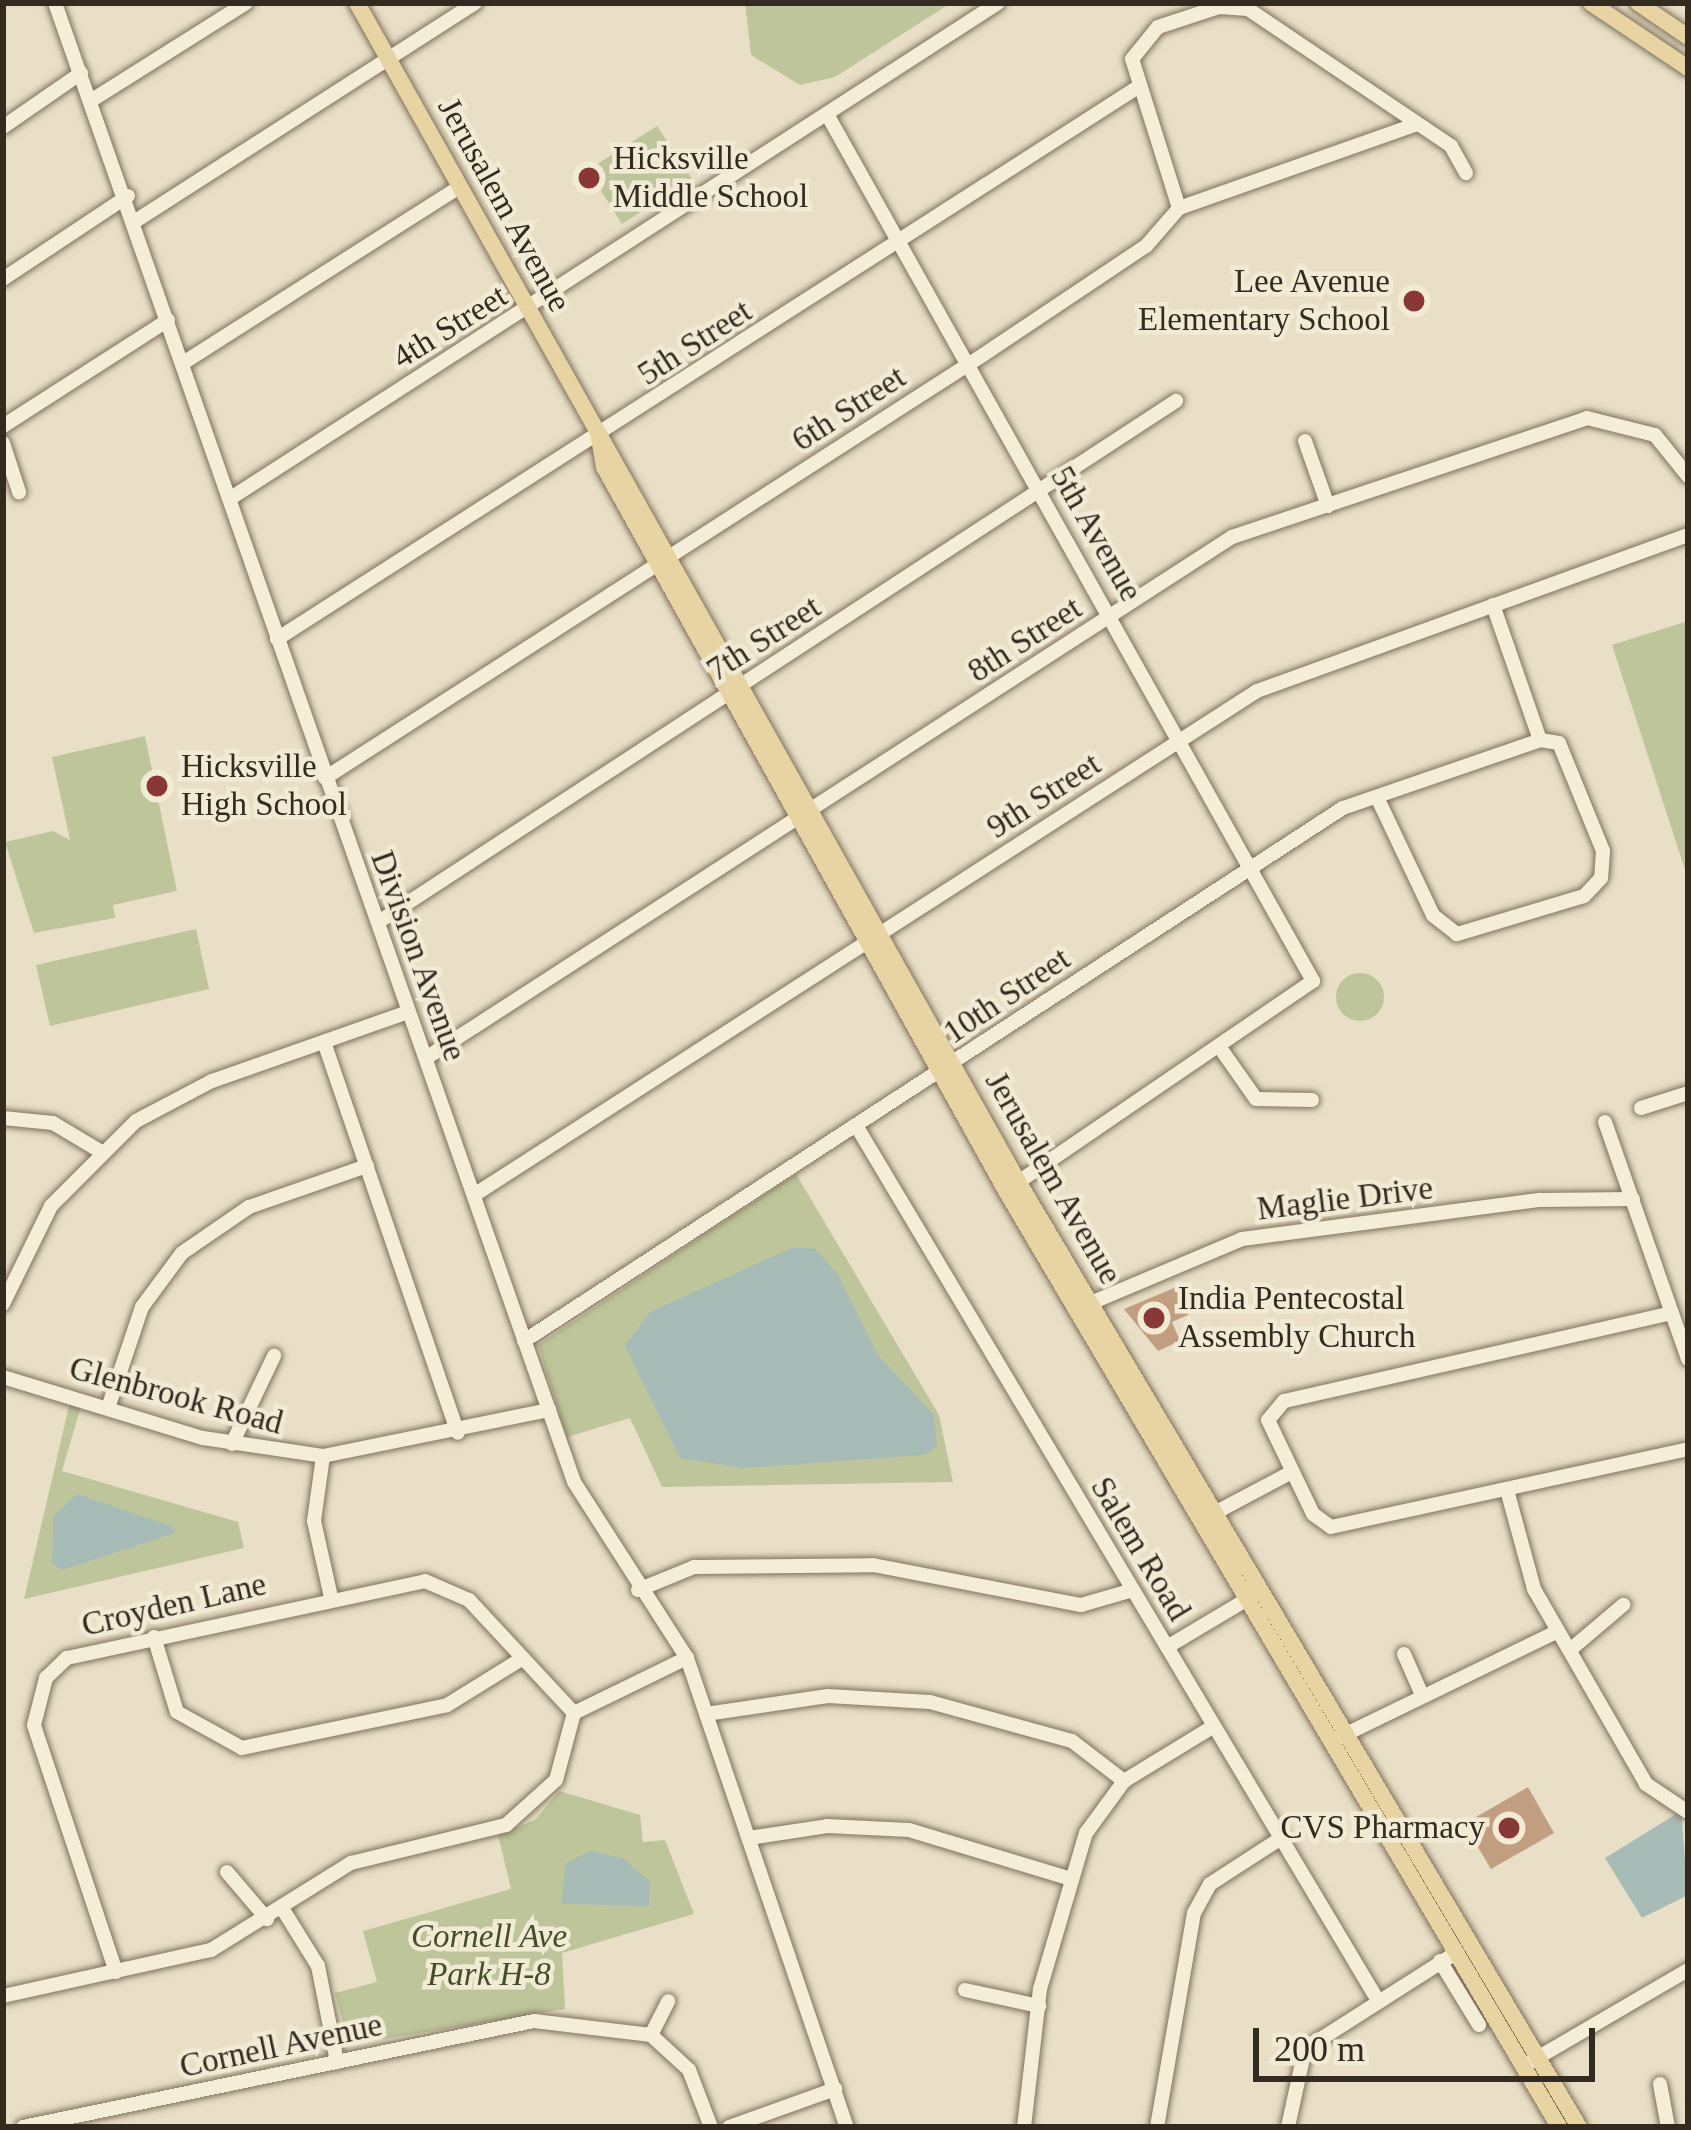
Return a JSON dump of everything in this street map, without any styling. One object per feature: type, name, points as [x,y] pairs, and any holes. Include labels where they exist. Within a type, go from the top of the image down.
[{"type":"main road","name":"Jerusalem Avenue","points":[[357,3],[807,813],[883,932],[947,1068],[1012,1187],[1530,2062],[1559,2127]]},
{"type":"main road","points":[[1591,3],[1688,68]]},
{"type":"main road","points":[[1638,3],[1688,37]]},
{"type":"main road","name":"Jerusalem Avenue","points":[[807,813],[866,944],[947,1068]]},
{"type":"main road","name":"Jerusalem Avenue","points":[[1338,1738],[1447,1957],[1579,2127]]},
{"type":"street","name":"Division Avenue","points":[[55,3],[137,220],[325,778],[380,921],[549,1410],[595,1526],[687,1658],[848,2127]]},
{"type":"street","points":[[92,100],[246,3]]},
{"type":"street","points":[[137,220],[476,3]]},
{"type":"street","name":"4th Street","points":[[231,498],[998,3]]},
{"type":"street","points":[[1179,208],[1132,59],[1158,27],[1248,10],[1417,124],[1466,173]]},
{"type":"street","points":[[3,127],[81,73]]},
{"type":"street","name":"5th Street","points":[[277,639],[599,437],[1138,87]]},
{"type":"street","name":"5th Avenue","points":[[828,116],[1313,981],[1223,1052]]},
{"type":"street","name":"6th Street","points":[[325,778],[1146,246],[1179,208],[1417,124]]},
{"type":"street","points":[[183,363],[459,187]]},
{"type":"street","points":[[3,279],[128,196]]},
{"type":"street","points":[[3,426],[168,320]]},
{"type":"street","name":"7th Street","points":[[380,921],[1176,401]]},
{"type":"street","name":"8th Street","points":[[426,1058],[1232,537],[1587,418],[1655,435],[1688,476]]},
{"type":"street","points":[[3,442],[20,492]]},
{"type":"street","points":[[1305,442],[1328,506]]},
{"type":"street","name":"9th Street","points":[[474,1195],[1280,679],[1688,535]]},
{"type":"street","points":[[1377,797],[1433,915],[1457,934],[1584,896],[1600,878],[1604,851],[1571,753],[1540,740],[1492,605]]},
{"type":"street","name":"10th Street","points":[[524,1341],[1252,866],[1377,797],[1540,740]]},
{"type":"street","points":[[3,1304],[30,1239],[100,1151],[186,1092],[408,1012]]},
{"type":"street","points":[[324,1042],[458,1432]]},
{"type":"street","points":[[1012,1187],[1223,1052],[1256,1099],[1312,1100]]},
{"type":"street","points":[[1641,1108],[1688,1093]]},
{"type":"street","points":[[3,1118],[53,1123],[100,1151]]},
{"type":"street","points":[[1605,1122],[1688,1359]]},
{"type":"street","name":"Salem Road","points":[[856,1127],[1377,1999]]},
{"type":"street","points":[[108,1408],[142,1307],[182,1253],[248,1207],[367,1166]]},
{"type":"street","name":"Maglie Drive","points":[[1083,1306],[1242,1238],[1540,1199],[1633,1199]]},
{"type":"street","points":[[1672,1313],[1284,1401],[1268,1420],[1290,1473],[1331,1527],[1688,1449]]},
{"type":"street","points":[[232,1444],[274,1355]]},
{"type":"street","name":"Glenbrook Road","points":[[3,1378],[232,1444],[323,1456],[549,1410]]},
{"type":"street","points":[[323,1456],[314,1522],[331,1597]]},
{"type":"street","points":[[1207,1517],[1290,1473]]},
{"type":"street","points":[[1507,1490],[1526,1571],[1558,1630],[1646,1784],[1688,1812]]},
{"type":"street","points":[[638,1590],[694,1567],[873,1565],[1081,1604],[1133,1590]]},
{"type":"street","name":"Croyden Lane","points":[[116,1972],[35,1707],[67,1658],[331,1597],[441,1585],[523,1658],[574,1713]]},
{"type":"street","points":[[1168,1647],[1254,1595]]},
{"type":"street","points":[[1570,1650],[1623,1605]]},
{"type":"street","points":[[1338,1738],[1558,1630]]},
{"type":"street","points":[[154,1637],[178,1712],[242,1748],[447,1705],[523,1658]]},
{"type":"street","points":[[1404,1654],[1422,1695]]},
{"type":"street","points":[[3,1996],[211,1950],[351,1863],[530,1813],[556,1780],[574,1713],[687,1658]]},
{"type":"street","points":[[706,1714],[828,1696],[930,1702],[1072,1742],[1124,1780]]},
{"type":"street","points":[[1024,2127],[1039,2006],[1068,1878],[1124,1780],[1214,1726]]},
{"type":"street","points":[[749,1838],[910,1830],[1068,1878]]},
{"type":"street","points":[[1156,2127],[1194,1912],[1210,1884],[1281,1838]]},
{"type":"street","points":[[227,1872],[267,1919]]},
{"type":"street","points":[[282,1908],[318,1966],[337,2062]]},
{"type":"street","points":[[1288,2127],[1305,2049],[1447,1957]]},
{"type":"street","name":"Jerusalem Avenue","points":[[1447,1957],[1479,2025]]},
{"type":"street","points":[[1530,2062],[1688,1970]]},
{"type":"street","points":[[965,1990],[1039,2006]]},
{"type":"street","points":[[668,2001],[651,2035],[689,2070],[712,2127]]},
{"type":"street","name":"Cornell Avenue","points":[[23,2127],[534,2021],[651,2035]]},
{"type":"street","points":[[1660,2084],[1668,2127]]},
{"type":"street","points":[[729,2127],[835,2090]]},
{"type":"green space","points":[[745,3],[951,3],[835,77],[800,85],[751,55]]},
{"type":"green space","points":[[657,126],[692,179],[622,224],[588,170]]},
{"type":"green space","points":[[1688,621],[1688,879],[1612,645]]},
{"type":"green space","points":[[145,736],[177,891],[113,905],[115,918],[34,933],[5,842],[53,831],[70,840],[52,757]]},
{"type":"green space","points":[[196,929],[209,989],[50,1026],[36,965]]},
{"type":"green space","points":[[1360,973],[1377,980],[1384,997],[1377,1014],[1360,1021],[1343,1014],[1336,997],[1343,980]]},
{"type":"green space","points":[[796,1174],[939,1415],[953,1482],[662,1487],[630,1418],[567,1437],[538,1345]]},
{"type":"green space","points":[[70,1402],[81,1406],[62,1471],[238,1522],[244,1548],[24,1599]]},
{"type":"green space","name":"Cornell Ave Park H-8","points":[[559,1791],[640,1815],[643,1842],[665,1840],[694,1914],[562,1953],[565,2009],[349,2045],[335,1993],[377,1982],[363,1931],[511,1889],[498,1835],[535,1820]]},
{"type":"water","points":[[794,1247],[816,1249],[838,1275],[878,1355],[934,1415],[937,1446],[924,1455],[743,1468],[680,1458],[625,1346],[650,1312]]},
{"type":"water","points":[[77,1494],[171,1526],[175,1533],[62,1570],[52,1563],[53,1516]]},
{"type":"water","points":[[1681,1811],[1688,1895],[1642,1918],[1605,1858]]},
{"type":"water","points":[[591,1851],[623,1858],[650,1882],[649,1906],[561,1904],[566,1863]]},
{"type":"building","name":"India Pentecostal Assembly Church","points":[[1179,1286],[1190,1314],[1172,1322],[1180,1341],[1158,1351],[1124,1309]]},
{"type":"building","name":"CVS Pharmacy","points":[[1528,1787],[1554,1833],[1491,1869],[1464,1824]]},
{"type":"place","name":"Hicksville Middle School","points":[[589,178]]},
{"type":"place","name":"Lee Avenue Elementary School","points":[[1414,301]]},
{"type":"place","name":"Hicksville High School","points":[[157,786]]},
{"type":"place","name":"India Pentecostal Assembly Church","points":[[1154,1318]]},
{"type":"place","name":"CVS Pharmacy","points":[[1509,1828]]}]
